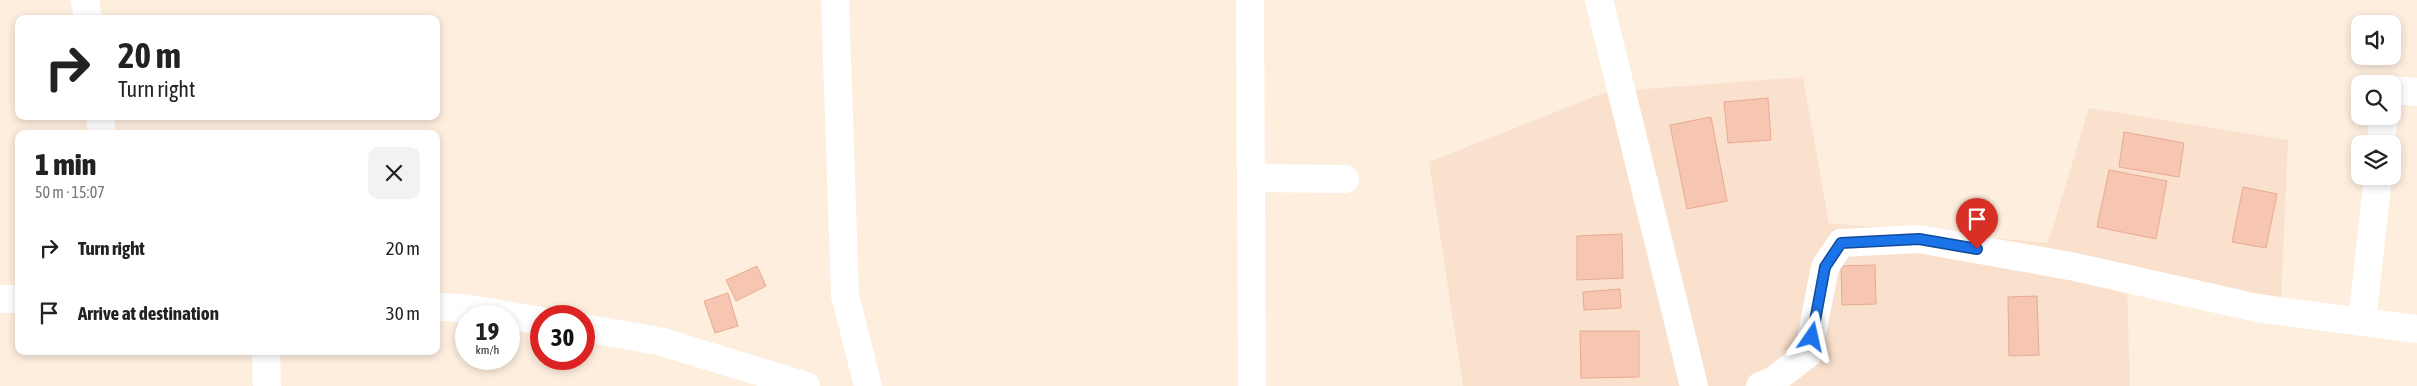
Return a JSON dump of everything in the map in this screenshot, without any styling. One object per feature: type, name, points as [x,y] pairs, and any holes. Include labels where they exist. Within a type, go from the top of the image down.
[{"type":"street","points":[[85,0],[87,15]]},
{"type":"street","points":[[835,0],[845,295],[868,386]]},
{"type":"street","points":[[1250,0],[1252,386]]},
{"type":"street","points":[[1599,0],[1694,386]]},
{"type":"street","points":[[2401,91],[2417,92]]},
{"type":"street","points":[[1251,178],[1345,179]]},
{"type":"street","points":[[2362,322],[2377,185]]},
{"type":"street","points":[[1760,386],[1774,380],[1808,354],[1825,267],[1841,243],[1919,239],[2075,267],[2257,308],[2417,329]]},
{"type":"street","points":[[0,298],[15,299]]},
{"type":"street","points":[[440,307],[464,308],[530,319]]},
{"type":"street","points":[[595,330],[660,341],[806,386]]},
{"type":"street","points":[[266,355],[267,386]]},
{"type":"shaded area","points":[[1803,77],[1829,223],[2048,243],[2089,108],[2288,140],[2281,303],[2127,284],[2130,386],[1463,386],[1429,162],[1606,92]]},
{"type":"building","points":[[1768,98],[1771,140],[1728,143],[1724,102]]},
{"type":"building","points":[[1711,117],[1727,201],[1687,209],[1670,125]]},
{"type":"building","points":[[2124,132],[2184,143],[2179,177],[2119,167]]},
{"type":"building","points":[[2109,170],[2167,181],[2156,239],[2097,227]]},
{"type":"building","points":[[2243,187],[2277,194],[2266,248],[2232,242]]},
{"type":"building","points":[[1622,234],[1623,278],[1577,280],[1577,236]]},
{"type":"building","points":[[1875,265],[1876,304],[1842,305],[1841,266]]},
{"type":"building","points":[[757,266],[766,286],[736,301],[726,280]]},
{"type":"building","points":[[1620,289],[1621,308],[1584,310],[1583,292]]},
{"type":"building","points":[[728,293],[738,326],[715,333],[704,301]]},
{"type":"building","points":[[2037,296],[2039,355],[2009,356],[2008,297]]},
{"type":"building","points":[[1580,331],[1639,331],[1639,377],[1581,378]]},
{"type":"route","points":[[1812,337],[1825,267],[1841,243],[1919,239],[1977,249]]}]
